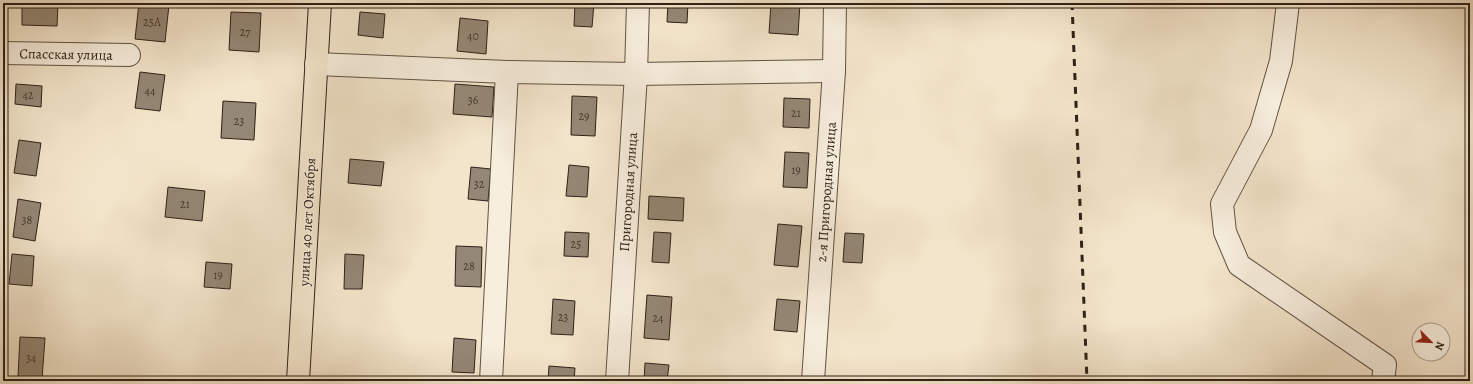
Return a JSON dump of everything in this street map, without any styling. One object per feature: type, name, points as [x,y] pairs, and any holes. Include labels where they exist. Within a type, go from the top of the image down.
[{"type":"main road","name":"улица 40 лет Октября","points":[[298,381],[320,3]]},
{"type":"street","name":"Пригородная улица","points":[[617,381],[636,74],[638,3]]},
{"type":"street","name":"2-я Пригородная улица","points":[[813,381],[834,71],[835,3]]},
{"type":"street","points":[[1288,3],[1281,61],[1261,130],[1222,204],[1225,232],[1239,265],[1385,365],[1383,381]]},
{"type":"street","name":"Спасская улица","points":[[3,53],[129,55]]},
{"type":"street","points":[[316,64],[507,72],[636,74],[834,71]]},
{"type":"street","points":[[491,381],[507,72]]},
{"type":"building","points":[[22,3],[58,3],[57,26],[22,25]]},
{"type":"building","points":[[139,3],[169,5],[165,42],[135,39]]},
{"type":"building","points":[[575,3],[594,3],[592,27],[574,26]]},
{"type":"building","points":[[668,3],[688,3],[687,23],[667,22]]},
{"type":"building","points":[[771,3],[800,3],[798,35],[769,33]]},
{"type":"building","points":[[231,12],[261,13],[259,52],[229,50]]},
{"type":"building","points":[[360,12],[385,14],[383,38],[358,35]]},
{"type":"building","points":[[460,18],[488,21],[486,54],[457,51]]},
{"type":"building","points":[[140,72],[165,75],[160,111],[135,108]]},
{"type":"building","points":[[16,84],[42,86],[41,107],[15,104]]},
{"type":"building","points":[[455,84],[494,87],[492,117],[453,114]]},
{"type":"building","points":[[572,96],[597,97],[595,136],[571,135]]},
{"type":"building","points":[[784,98],[810,99],[809,128],[783,127]]},
{"type":"building","points":[[223,101],[256,103],[254,140],[221,138]]},
{"type":"building","points":[[19,140],[41,143],[36,176],[14,173]]},
{"type":"building","points":[[785,152],[809,153],[807,188],[783,187]]},
{"type":"building","points":[[350,159],[384,162],[381,186],[348,183]]},
{"type":"building","points":[[569,165],[589,167],[587,197],[566,196]]},
{"type":"building","points":[[471,167],[491,169],[488,201],[468,199]]},
{"type":"building","points":[[168,187],[205,191],[202,221],[165,217]]},
{"type":"building","points":[[649,196],[684,198],[683,221],[648,219]]},
{"type":"building","points":[[18,199],[41,203],[35,241],[13,237]]},
{"type":"building","points":[[778,224],[802,226],[798,267],[774,265]]},
{"type":"building","points":[[565,232],[589,233],[588,257],[564,256]]},
{"type":"building","points":[[654,232],[671,233],[669,263],[652,262]]},
{"type":"building","points":[[845,233],[864,234],[862,263],[843,262]]},
{"type":"building","points":[[456,246],[482,247],[481,287],[455,286]]},
{"type":"building","points":[[12,254],[34,256],[32,286],[9,284]]},
{"type":"building","points":[[345,254],[364,255],[362,289],[344,289]]},
{"type":"building","points":[[206,262],[232,264],[230,289],[204,287]]},
{"type":"building","points":[[647,295],[672,297],[669,340],[644,338]]},
{"type":"building","points":[[553,299],[575,301],[573,335],[551,334]]},
{"type":"building","points":[[777,299],[800,301],[797,332],[774,330]]},
{"type":"building","points":[[20,337],[45,338],[42,379],[18,377]]},
{"type":"building","points":[[454,338],[476,340],[474,373],[452,372]]},
{"type":"building","points":[[645,363],[669,365],[667,381],[644,381]]},
{"type":"building","points":[[549,366],[575,368],[574,381],[548,381]]},
{"type":"building","points":[[770,377],[792,380],[792,381],[770,381]]},
{"type":"railway","points":[[1072,3],[1087,381]]}]
